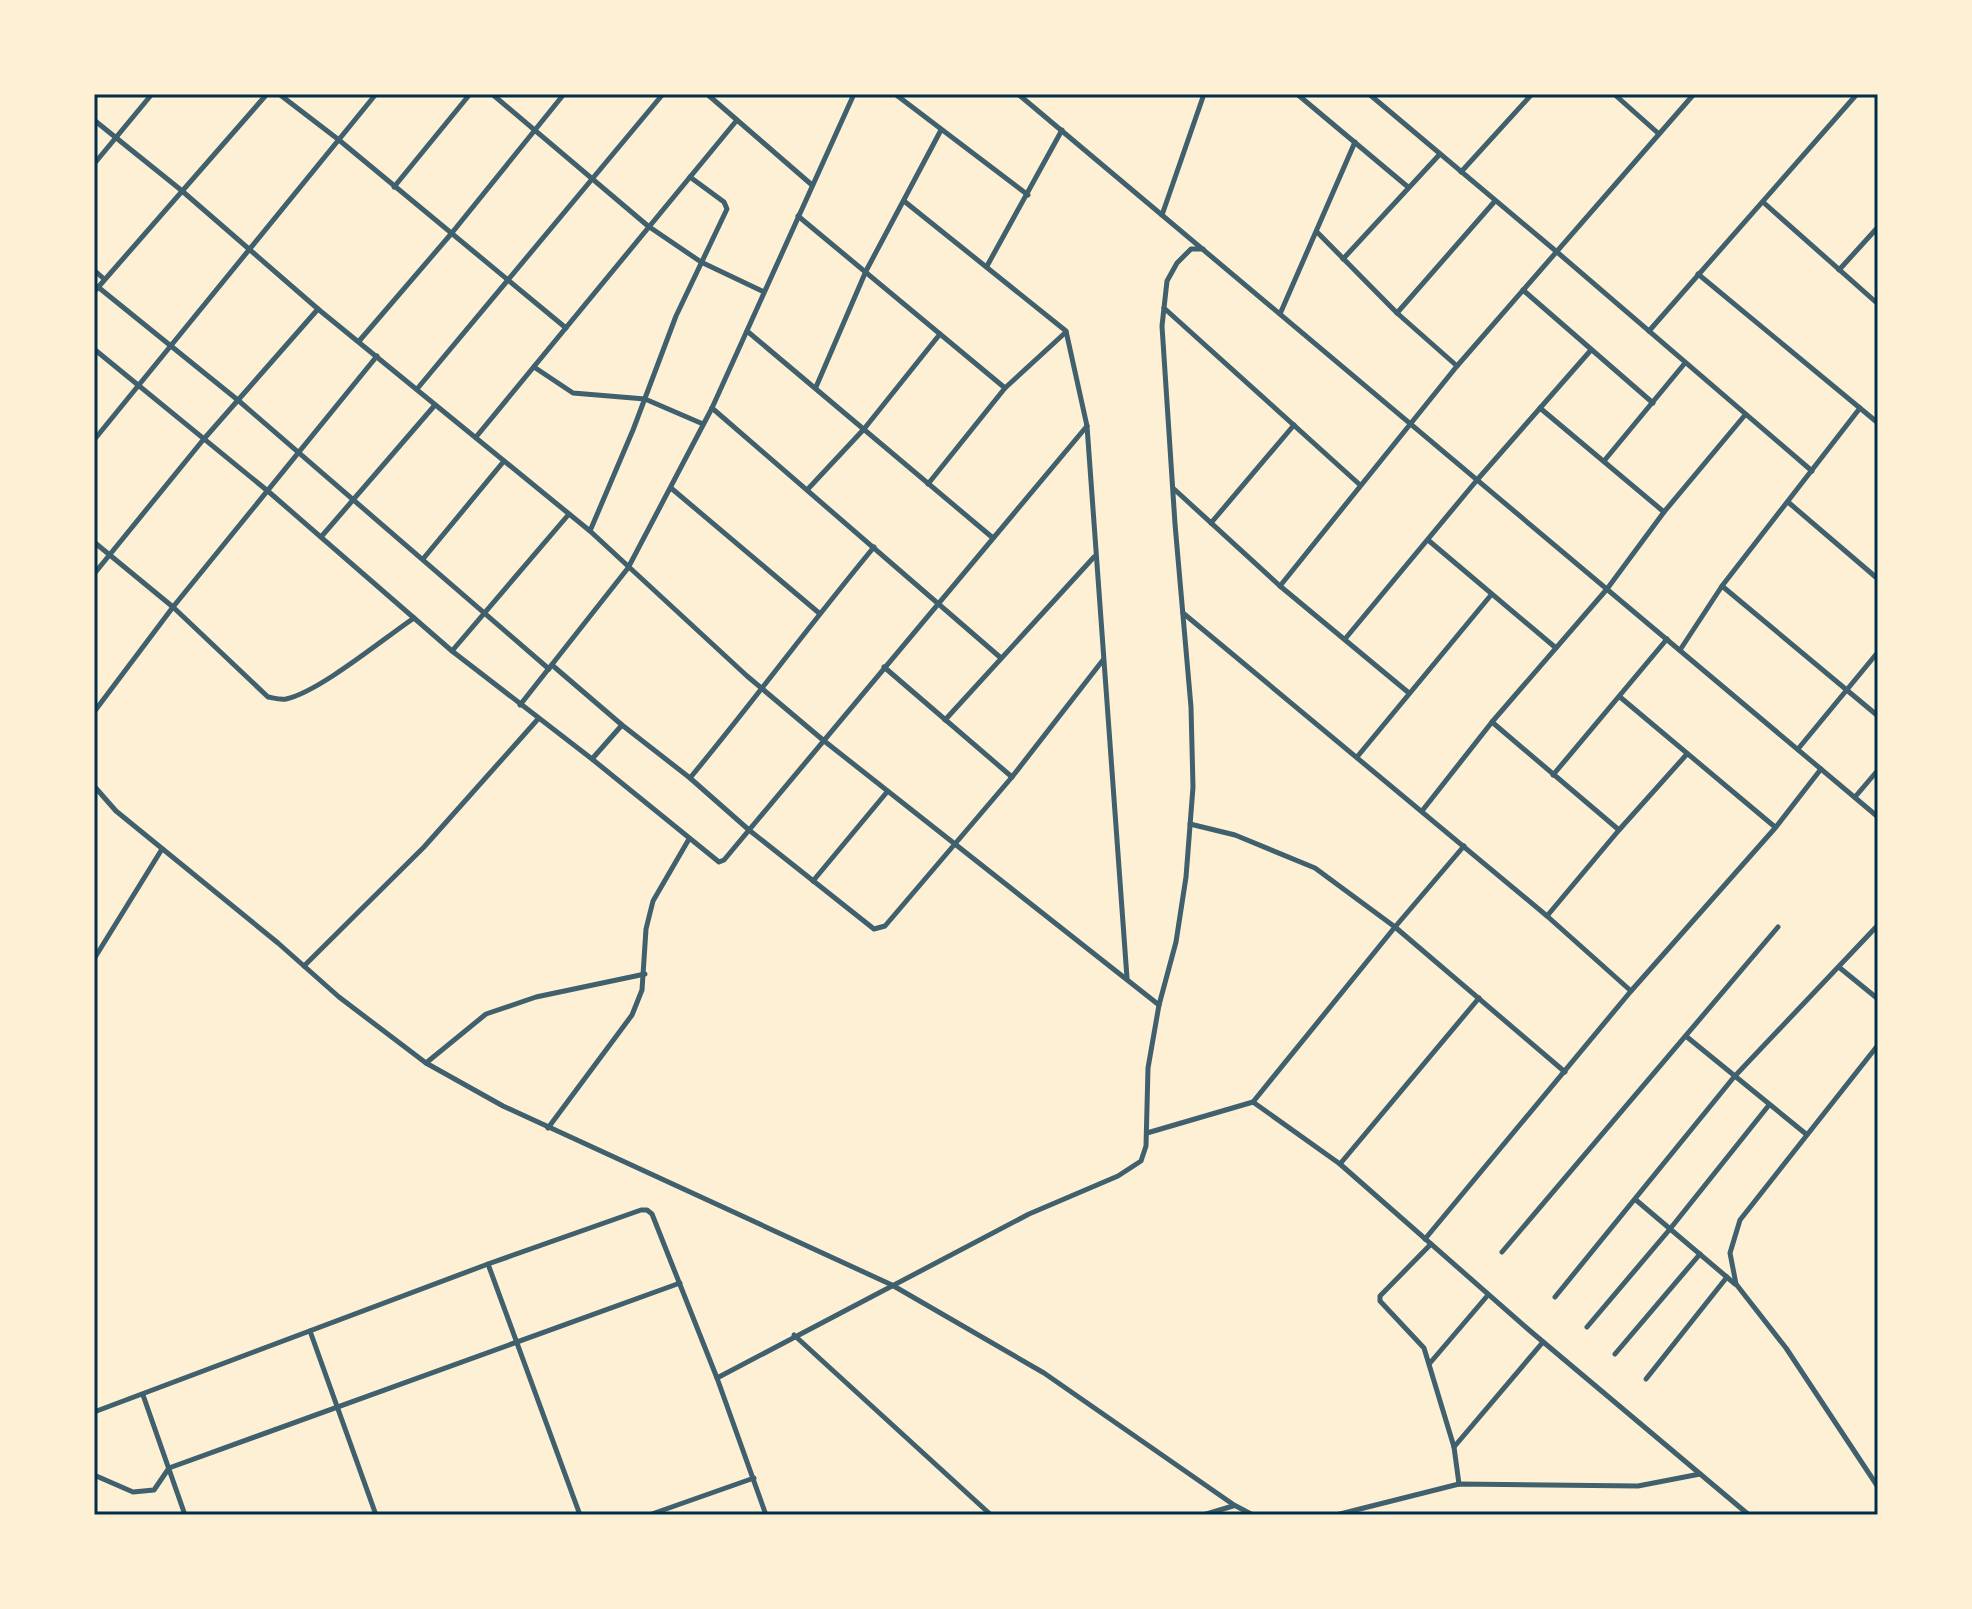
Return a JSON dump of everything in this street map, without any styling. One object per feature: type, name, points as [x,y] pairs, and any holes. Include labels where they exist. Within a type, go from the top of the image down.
[{"type":"street","points":[[94,164],[152,94]]},
{"type":"street","points":[[267,94],[96,290],[239,401],[486,613],[874,929],[885,926],[1012,777],[1104,659]]},
{"type":"street","points":[[279,94],[566,328]]},
{"type":"street","points":[[94,440],[376,94]]},
{"type":"street","points":[[394,187],[470,94]]},
{"type":"street","points":[[492,94],[648,226],[701,262],[762,291]]},
{"type":"street","points":[[360,340],[564,94]]},
{"type":"street","points":[[417,389],[663,94]]},
{"type":"street","points":[[707,94],[812,185]]},
{"type":"street","points":[[520,705],[628,568],[712,408],[762,291],[854,94]]},
{"type":"street","points":[[895,94],[1028,195]]},
{"type":"street","points":[[1018,94],[1878,817]]},
{"type":"street","points":[[1162,215],[1204,94]]},
{"type":"street","points":[[1297,94],[1408,187]]},
{"type":"street","points":[[1369,94],[1812,471]]},
{"type":"street","points":[[1461,172],[1532,94]]},
{"type":"street","points":[[1614,94],[1659,134]]},
{"type":"street","points":[[1280,586],[1457,366],[1694,94]]},
{"type":"street","points":[[1649,331],[1857,94]]},
{"type":"street","points":[[94,120],[181,190],[318,309],[360,340],[590,531],[823,740],[1159,1005]]},
{"type":"street","points":[[476,437],[737,120]]},
{"type":"street","points":[[816,387],[866,271],[941,130]]},
{"type":"street","points":[[987,266],[1062,130]]},
{"type":"street","points":[[1280,314],[1355,142]]},
{"type":"street","points":[[1343,259],[1440,154]]},
{"type":"street","points":[[590,531],[676,316],[727,209],[724,202],[690,177]]},
{"type":"street","points":[[904,201],[1066,331],[1087,426],[1127,979]]},
{"type":"street","points":[[1397,313],[1495,201]]},
{"type":"street","points":[[1763,202],[1878,304]]},
{"type":"street","points":[[798,216],[1005,388]]},
{"type":"street","points":[[1839,270],[1878,227]]},
{"type":"street","points":[[1317,232],[1397,313],[1457,366]]},
{"type":"street","points":[[717,1378],[1029,1214],[1118,1176],[1141,1161],[1147,1133],[1148,1068],[1159,1005],[1176,942],[1186,877],[1193,787],[1191,707],[1162,326],[1167,281],[1177,263],[1191,249],[1203,249]]},
{"type":"street","points":[[94,270],[104,279]]},
{"type":"street","points":[[1698,274],[1877,419]]},
{"type":"street","points":[[1523,290],[1653,403]]},
{"type":"street","points":[[1164,308],[1359,484]]},
{"type":"street","points":[[94,574],[203,440],[318,309]]},
{"type":"street","points":[[747,331],[993,538]]},
{"type":"street","points":[[928,484],[1005,388],[1066,331]]},
{"type":"street","points":[[807,490],[864,429],[940,334]]},
{"type":"street","points":[[94,349],[269,492],[452,651],[719,862],[724,860],[1087,426]]},
{"type":"street","points":[[1345,639],[1477,480],[1591,350]]},
{"type":"street","points":[[94,712],[173,607],[377,356]]},
{"type":"street","points":[[1604,461],[1685,363]]},
{"type":"street","points":[[534,367],[573,393],[645,399],[703,424]]},
{"type":"street","points":[[321,537],[435,405]]},
{"type":"street","points":[[712,408],[1001,658]]},
{"type":"street","points":[[1540,408],[1664,512]]},
{"type":"street","points":[[1680,650],[1722,586],[1860,408]]},
{"type":"street","points":[[1422,811],[1492,722],[1607,589],[1664,512],[1745,415]]},
{"type":"street","points":[[1211,523],[1294,425]]},
{"type":"street","points":[[423,559],[504,461]]},
{"type":"street","points":[[671,488],[819,613]]},
{"type":"street","points":[[1173,488],[1280,586],[1409,693]]},
{"type":"street","points":[[1788,502],[1878,579]]},
{"type":"street","points":[[452,651],[569,514]]},
{"type":"street","points":[[1428,540],[1556,648]]},
{"type":"street","points":[[94,542],[173,607],[268,697],[283,700],[299,694],[353,662],[414,618]]},
{"type":"street","points":[[690,778],[764,689],[819,613],[874,547]]},
{"type":"street","points":[[945,720],[1094,556]]},
{"type":"street","points":[[1722,586],[1878,716]]},
{"type":"street","points":[[1357,757],[1491,595]]},
{"type":"street","points":[[1183,613],[1547,916],[1631,991]]},
{"type":"street","points":[[1553,775],[1667,639]]},
{"type":"street","points":[[1798,749],[1878,652]]},
{"type":"street","points":[[884,667],[1012,777]]},
{"type":"street","points":[[1620,697],[1776,827]]},
{"type":"street","points":[[304,966],[424,847],[538,719]]},
{"type":"street","points":[[1492,722],[1619,830]]},
{"type":"street","points":[[592,759],[622,725]]},
{"type":"street","points":[[1547,916],[1687,754]]},
{"type":"street","points":[[1425,1239],[1631,991],[1776,827],[1821,769]]},
{"type":"street","points":[[1855,797],[1878,770]]},
{"type":"street","points":[[94,786],[116,811],[339,997],[426,1063],[548,1128],[892,1285],[1044,1373],[1234,1505],[1253,1515]]},
{"type":"street","points":[[813,881],[887,792]]},
{"type":"street","points":[[1190,824],[1235,835],[1315,868],[1395,927],[1565,1072]]},
{"type":"street","points":[[548,1128],[632,1015],[645,974],[646,929],[653,901],[689,839]]},
{"type":"street","points":[[1147,1133],[1253,1102],[1464,846]]},
{"type":"street","points":[[94,959],[162,849]]},
{"type":"street","points":[[1555,1297],[1734,1077],[1878,925]]},
{"type":"street","points":[[1502,1252],[1778,927]]},
{"type":"street","points":[[1840,968],[1878,999]]},
{"type":"street","points":[[426,1063],[486,1014],[536,997],[645,974]]},
{"type":"street","points":[[1340,1164],[1479,998]]},
{"type":"street","points":[[1687,1037],[1806,1134]]},
{"type":"street","points":[[1736,1284],[1730,1253],[1740,1220],[1878,1045]]},
{"type":"street","points":[[1253,1102],[1340,1164],[1488,1295],[1749,1515]]},
{"type":"street","points":[[1587,1327],[1769,1105]]},
{"type":"street","points":[[1636,1200],[1736,1284],[1786,1348],[1878,1487]]},
{"type":"street","points":[[94,1412],[488,1264],[647,1210],[652,1214],[680,1283],[766,1515]]},
{"type":"street","points":[[1431,1244],[1380,1296],[1383,1306],[1424,1348],[1454,1447],[1459,1484]]},
{"type":"street","points":[[1615,1354],[1700,1254]]},
{"type":"street","points":[[488,1264],[580,1515]]},
{"type":"street","points":[[1646,1379],[1727,1277]]},
{"type":"street","points":[[94,1475],[127,1490],[144,1492],[157,1488],[169,1468],[680,1283]]},
{"type":"street","points":[[1429,1363],[1488,1295]]},
{"type":"street","points":[[310,1331],[376,1515]]},
{"type":"street","points":[[794,1335],[991,1515]]},
{"type":"street","points":[[1454,1447],[1543,1342]]},
{"type":"street","points":[[143,1395],[185,1515]]},
{"type":"street","points":[[1336,1515],[1459,1484],[1638,1486],[1701,1474]]},
{"type":"street","points":[[649,1515],[754,1478]]},
{"type":"street","points":[[1203,1515],[1234,1505]]}]
